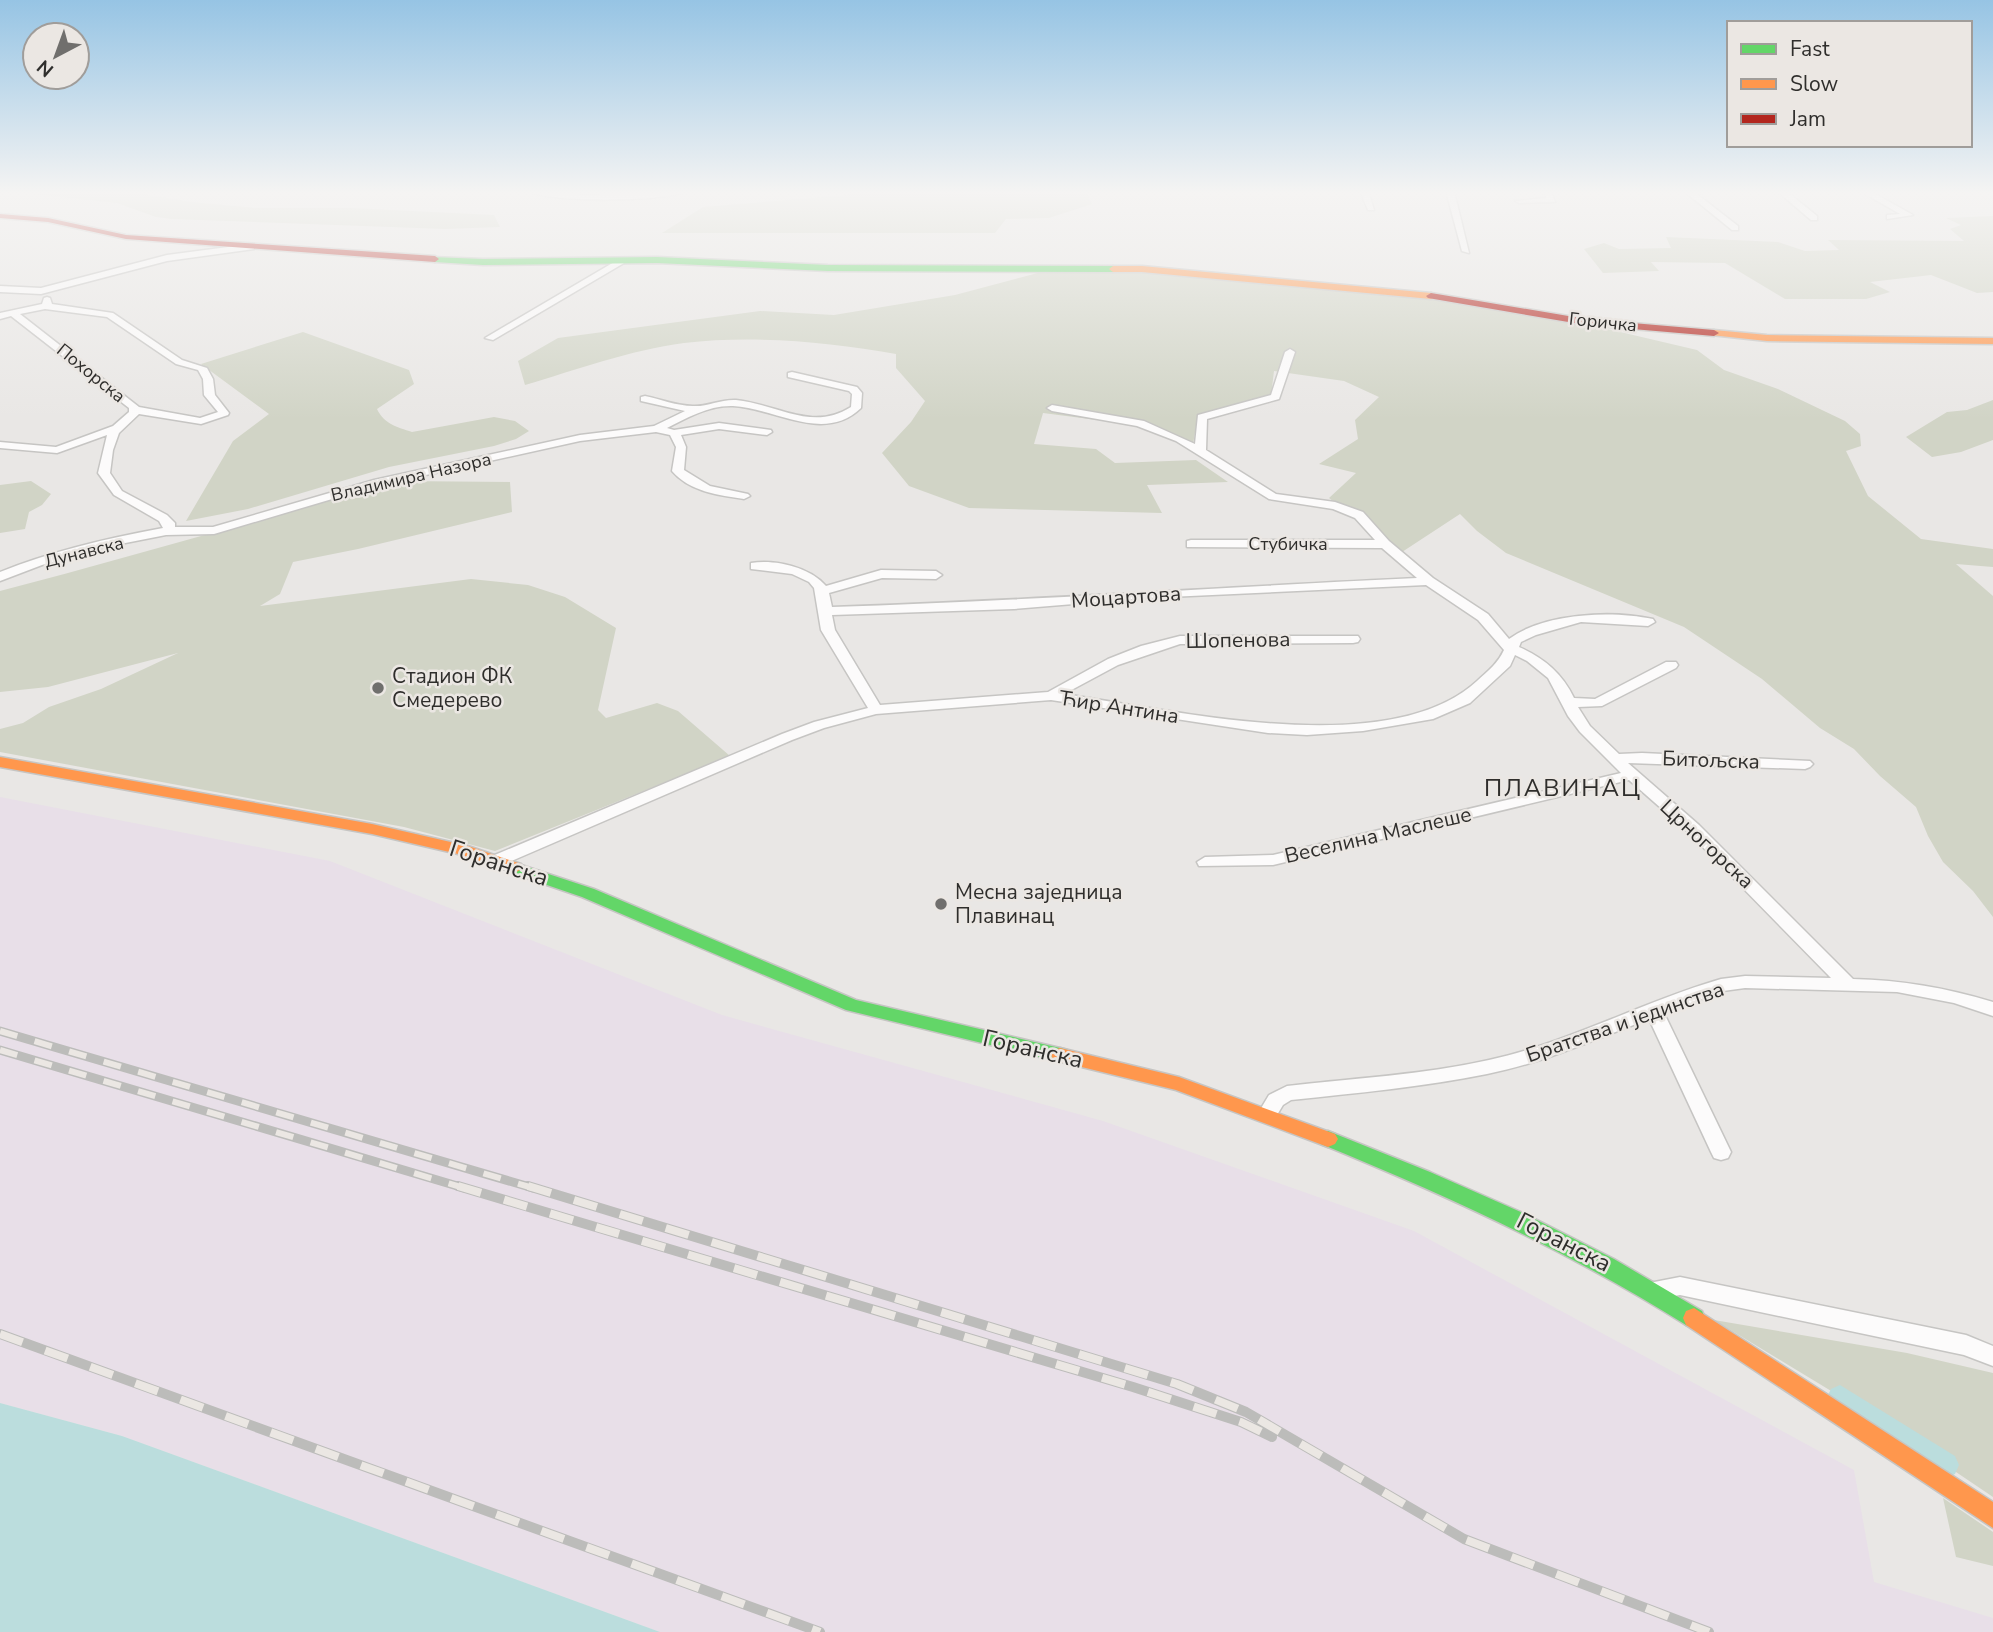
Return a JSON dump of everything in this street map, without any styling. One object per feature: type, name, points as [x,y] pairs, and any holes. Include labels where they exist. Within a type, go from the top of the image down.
[{"type":"street","points":[[0,289],[41,291],[132,267]]},
{"type":"street","points":[[490,338],[611,267]]},
{"type":"street","name":"Горичка","points":[[842,267],[1142,269],[1452,298],[1579,321],[1767,338],[1993,341]]},
{"type":"street","points":[[41,291],[48,302],[44,306]]},
{"type":"street","points":[[0,316],[44,306],[110,315],[179,362],[202,368],[208,379],[209,399],[224,413],[201,421],[136,410]]},
{"type":"street","name":"Похорска","points":[[12,313],[136,410],[117,428],[106,456],[104,473],[118,493],[169,523],[169,531]]},
{"type":"street","points":[[1200,451],[1202,417],[1275,397],[1290,352]]},
{"type":"street","name":"Владимира Назора","points":[[656,429],[695,410],[720,403],[742,404],[813,421],[839,418],[856,408],[857,393],[853,389],[792,375]]},
{"type":"street","points":[[645,399],[695,410]]},
{"type":"street","points":[[1052,408],[1140,423],[1169,434],[1200,451],[1273,497],[1335,506],[1359,515],[1385,544],[1429,581],[1475,610],[1510,649]]},
{"type":"street","name":"Владимира Назора","points":[[169,531],[214,530],[373,483],[592,436],[656,429],[674,433],[719,426],[767,432]]},
{"type":"street","points":[[0,445],[57,450],[117,428]]},
{"type":"street","points":[[674,433],[681,447],[678,471],[681,474],[707,489],[744,496]]},
{"type":"street","name":"Дунавска","points":[[0,577],[49,560],[169,531]]},
{"type":"street","name":"Стубичка","points":[[1191,544],[1385,544]]},
{"type":"street","points":[[755,566],[792,570],[811,578],[822,591],[828,630],[876,710]]},
{"type":"street","points":[[822,591],[881,574],[936,575]]},
{"type":"street","name":"Моцартова","points":[[823,611],[1014,605],[1147,594],[1429,581]]},
{"type":"street","name":"Ћир Антина","points":[[496,861],[808,729],[876,710],[1051,696],[1268,729],[1307,732],[1363,727],[1410,721],[1449,708],[1486,682],[1505,663],[1510,649],[1519,638],[1574,619],[1648,622]]},
{"type":"street","name":"Шопенова","points":[[1051,696],[1075,680],[1113,662],[1192,638],[1353,639]]},
{"type":"street","name":"Црногорска","points":[[1510,649],[1546,667],[1561,685],[1568,702],[1586,729],[1632,775],[1702,837],[1848,984]]},
{"type":"street","points":[[1568,702],[1597,703],[1671,665]]},
{"type":"street","name":"Битољска","points":[[1616,759],[1642,757],[1805,764]]},
{"type":"street","name":"Горанска","points":[[0,762],[372,829],[453,847],[588,893],[852,1005],[1178,1084],[1267,1115],[1508,1214],[1569,1243],[1652,1291],[1993,1516]]},
{"type":"street","name":"Веселина Маслеше","points":[[1205,862],[1246,862],[1302,854],[1632,775]]},
{"type":"street","name":"Братства и јединства","points":[[1267,1115],[1276,1100],[1287,1093],[1414,1079],[1489,1067],[1548,1050],[1721,985],[1764,981],[1930,991],[1993,1009]]},
{"type":"street","points":[[1653,1009],[1721,1152]]},
{"type":"street","points":[[1652,1291],[1680,1286],[1966,1345],[1993,1356]]},
{"type":"shaded area","points":[[1598,267],[1656,267],[1659,271],[1603,273]]},
{"type":"shaded area","points":[[1732,267],[1993,267],[1993,292],[1977,293],[1931,275],[1870,282],[1890,292],[1866,299],[1785,299]]},
{"type":"shaded area","points":[[1049,270],[1145,270],[1436,297],[1582,323],[1697,350],[1724,370],[1778,389],[1845,421],[1860,434],[1861,446],[1846,451],[1868,496],[1921,539],[1993,549],[1993,567],[1956,564],[1993,596],[1993,917],[1973,891],[1943,862],[1916,807],[1854,749],[1820,728],[1762,679],[1684,627],[1506,553],[1460,514],[1402,552],[1329,498],[1356,473],[1319,464],[1358,439],[1355,420],[1379,397],[1344,381],[1274,371],[1271,396],[1198,415],[1193,444],[1136,425],[1043,413],[1034,444],[1096,449],[1115,463],[1196,460],[1228,482],[1147,485],[1162,513],[969,508],[909,486],[882,453],[911,422],[925,401],[896,368],[896,354],[791,341],[684,343],[644,350],[525,385],[518,361],[558,338],[760,311],[834,315],[955,295]]},
{"type":"shaded area","points":[[303,332],[409,370],[414,384],[377,409],[387,422],[396,426],[412,432],[494,417],[515,421],[529,431],[516,439],[494,446],[389,467],[248,509],[186,521],[233,441],[269,414],[201,364]]},
{"type":"shaded area","points":[[1993,400],[1993,440],[1961,452],[1932,457],[1906,437],[1947,412],[1967,410]]},
{"type":"shaded area","points":[[31,481],[51,494],[42,505],[29,512],[25,529],[0,533],[0,485]]},
{"type":"shaded area","points":[[399,481],[510,482],[512,512],[293,562],[280,594],[260,606],[471,579],[528,585],[565,597],[616,628],[598,710],[606,718],[657,703],[678,711],[730,756],[495,851],[404,827],[0,752],[0,729],[23,723],[49,707],[101,689],[178,653],[48,687],[0,692],[0,591]]},
{"type":"shaded area","points":[[0,797],[330,861],[722,1015],[1103,1121],[1414,1231],[1854,1470],[1874,1582],[1993,1618],[1993,1632],[660,1632],[122,1436],[0,1403]]},
{"type":"shaded area","points":[[1714,1320],[1907,1353],[1993,1373],[1993,1497],[1879,1420]]},
{"type":"shaded area","points":[[1943,1498],[1993,1532],[1993,1566],[1956,1557]]},
{"type":"water","points":[[0,1403],[122,1436],[660,1632],[0,1632]]},
{"type":"waterway","points":[[1840,1397],[1946,1465]]},
{"type":"railway","points":[[0,1031],[533,1188]]},
{"type":"railway","points":[[0,1050],[464,1188]]},
{"type":"railway","points":[[458,1186],[1133,1387],[1241,1422],[1272,1437]]},
{"type":"railway","points":[[528,1186],[1177,1384],[1246,1412],[1464,1539],[1709,1632]]},
{"type":"railway","points":[[0,1334],[820,1632]]},
{"type":"traffic: fast","points":[[810,267],[1113,269]]},
{"type":"traffic: fast","points":[[515,868],[588,893],[852,1005],[1060,1055]]},
{"type":"traffic: fast","points":[[1328,1139],[1516,1219],[1606,1265],[1694,1318]]},
{"type":"traffic: slow","points":[[1113,269],[1142,269],[1431,296]]},
{"type":"traffic: slow","points":[[1714,333],[1767,338],[1993,341]]},
{"type":"traffic: slow","points":[[0,762],[372,829],[462,850],[515,868]]},
{"type":"traffic: slow","points":[[1060,1055],[1179,1084],[1328,1139]]},
{"type":"traffic: slow","points":[[1694,1318],[1993,1516]]},
{"type":"traffic: jam","points":[[1431,296],[1586,322],[1714,333]]},
{"type":"place","name":"Стадион ФК Смедерево","points":[[378,688]]},
{"type":"place","name":"Месна заједница Плавинац","points":[[941,904]]},
{"type":"district","name":"ПЛАВИНАЦ","points":[[1563,788]]}]
